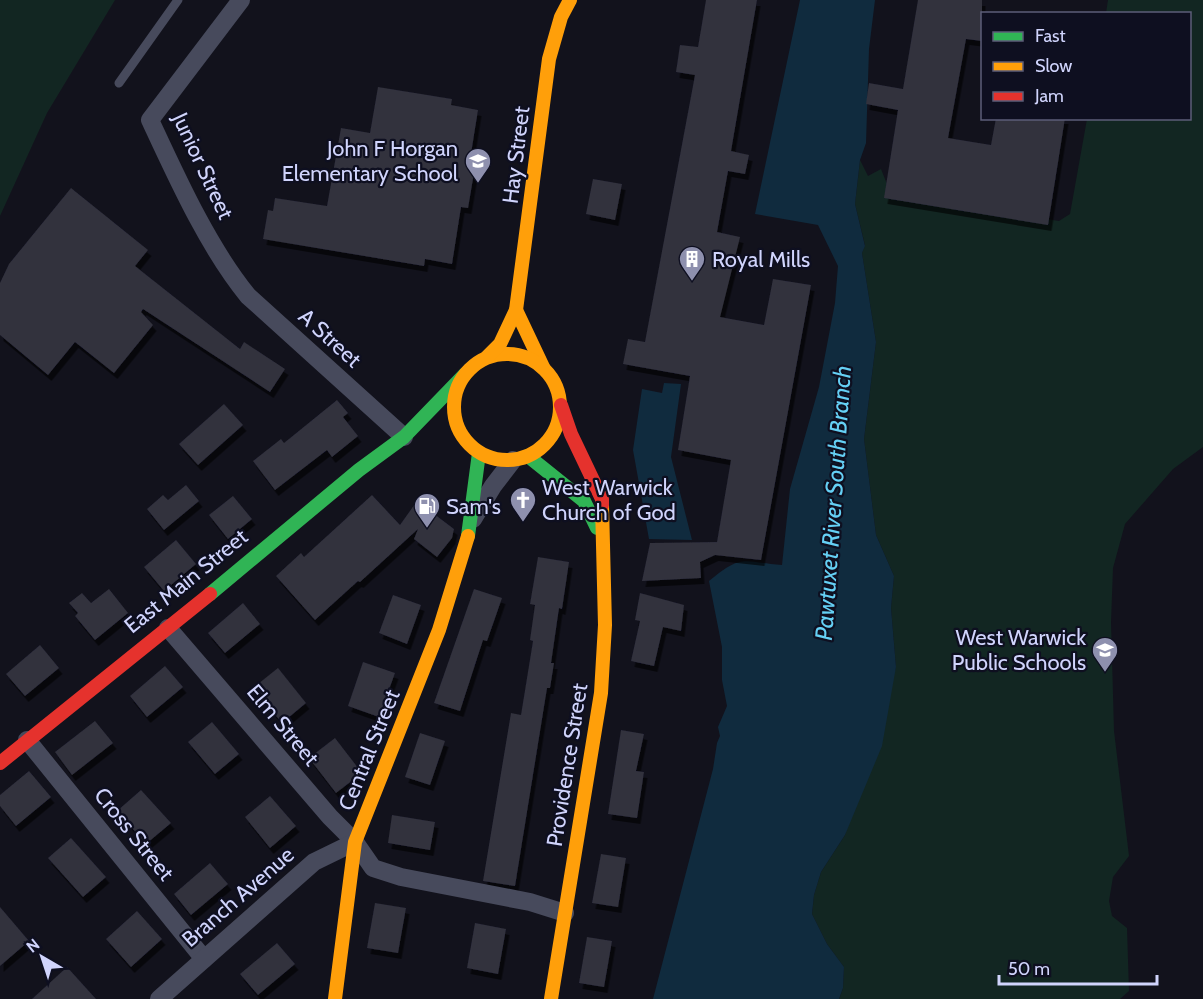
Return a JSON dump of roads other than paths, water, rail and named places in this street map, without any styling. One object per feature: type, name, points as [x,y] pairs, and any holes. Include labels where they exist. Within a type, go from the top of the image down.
[{"type":"main road","name":"Hay Street","points":[[487,357],[500,344],[516,310],[549,59],[567,4]]},
{"type":"main road","points":[[516,310],[543,367],[552,378],[558,391],[561,405],[559,421],[552,436],[541,448],[520,458],[496,459],[479,453],[466,442],[457,426],[454,408],[456,390],[474,364],[487,357],[516,354],[530,358],[543,367]]},
{"type":"main road","name":"East Main Street","points":[[0,763],[359,470],[404,437],[465,374]]},
{"type":"main road","name":"Providence Street","points":[[550,999],[600,693],[605,625],[602,499],[571,434],[561,405]]},
{"type":"main road","name":"East Main Street","points":[[404,437],[430,431]]},
{"type":"main road","points":[[448,436],[466,442]]},
{"type":"main road","points":[[471,523],[479,453]]},
{"type":"main road","name":"Providence Street","points":[[520,458],[584,501],[602,536]]},
{"type":"main road","name":"Central Street","points":[[335,999],[355,842],[439,630],[471,523]]},
{"type":"street","name":"Junior Street","points":[[229,269],[180,184],[150,120],[241,0]]},
{"type":"street","name":"A Street","points":[[229,269],[249,296],[404,437]]},
{"type":"street","points":[[471,523],[493,486],[520,458]]},
{"type":"street","name":"Elm Street","points":[[168,628],[330,818],[355,842],[373,868],[401,877],[530,902],[565,913]]},
{"type":"street","name":"Cross Street","points":[[27,740],[204,959]]},
{"type":"street","name":"Branch Avenue","points":[[159,999],[314,862],[355,842]]},
{"type":"lane","points":[[119,83],[178,0]]},
{"type":"water","name":"Pawtuxet River South Branch","points":[[800,0],[875,0],[869,49],[866,143],[860,160],[855,204],[865,246],[862,253],[876,342],[864,439],[876,535],[894,576],[891,608],[896,667],[882,746],[845,835],[821,872],[814,895],[812,914],[827,944],[844,967],[843,988],[839,999],[653,999],[713,769],[720,736],[718,727],[727,706],[722,680],[722,647],[709,581],[729,566],[743,561],[782,565],[790,489],[819,387],[835,303],[838,266],[818,225],[755,214]]},
{"type":"water","points":[[664,383],[681,384],[671,457],[692,540],[649,539],[633,450],[642,389],[662,393]]},
{"type":"place","name":"John F Horgan Elementary School","points":[[478,184]]},
{"type":"place","name":"Royal Mills","points":[[692,282]]},
{"type":"place","name":"West Warwick Church of God","points":[[523,523]]},
{"type":"place","name":"Sam's","points":[[427,529]]},
{"type":"place","name":"West Warwick Public Schools","points":[[1105,673]]}]
